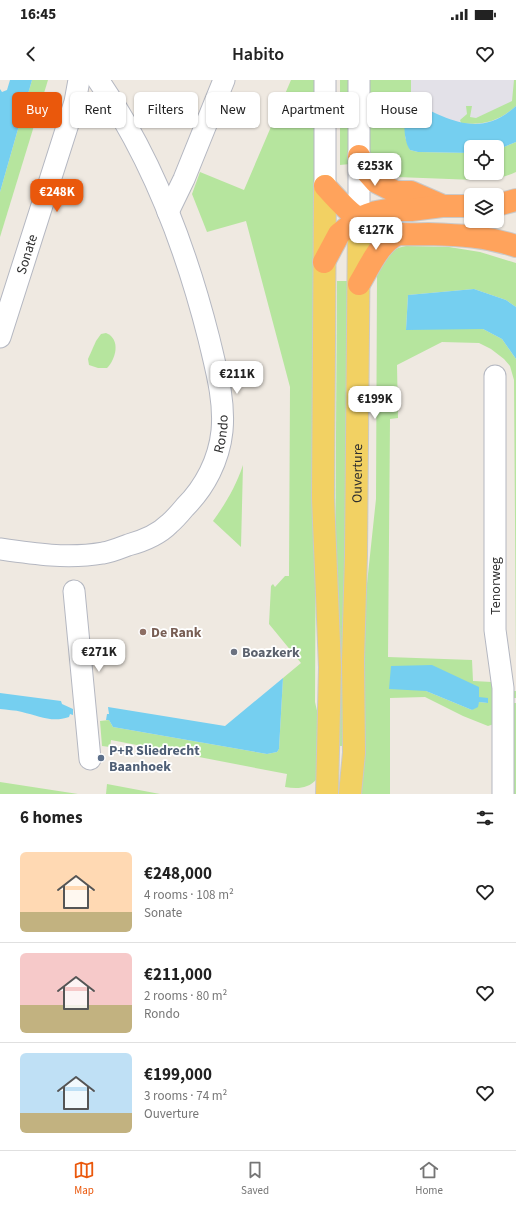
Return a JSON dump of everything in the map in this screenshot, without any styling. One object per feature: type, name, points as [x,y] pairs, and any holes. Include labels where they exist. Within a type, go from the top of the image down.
[{"type":"highway","points":[[359,156],[368,173],[376,182],[396,192],[411,192],[442,206]]},
{"type":"highway","points":[[325,186],[344,209],[371,227],[383,232],[398,234],[480,236],[516,246]]},
{"type":"highway","points":[[504,203],[516,200]]},
{"type":"highway","points":[[324,262],[339,234],[359,218],[376,212],[442,206],[464,206]]},
{"type":"highway","points":[[359,284],[377,254],[391,237],[398,234]]},
{"type":"main road","points":[[325,186],[323,498],[330,667],[328,794]]},
{"type":"main road","name":"Ouverture","points":[[350,794],[354,754],[353,660],[356,556],[359,218]]},
{"type":"street","name":"Sonate","points":[[0,337],[75,102],[79,80]]},
{"type":"street","name":"Rondo","points":[[0,549],[48,556],[72,556],[104,553],[145,540],[168,525],[196,497],[216,460],[222,431],[222,406],[218,375],[195,285],[168,212],[146,164],[116,106],[98,80]]},
{"type":"street","points":[[168,212],[184,179],[224,80]]},
{"type":"street","points":[[325,80],[325,186]]},
{"type":"street","name":"Ouverture","points":[[359,80],[359,218]]},
{"type":"street","name":"Tenorweg","points":[[495,376],[495,630],[504,688],[503,794]]},
{"type":"street","points":[[74,591],[90,759]]},
{"type":"shaded area","points":[[372,80],[516,80],[516,122],[373,140],[373,128],[432,128],[432,92],[372,92]]},
{"type":"green space","points":[[32,80],[48,80],[44,92],[29,92]]},
{"type":"green space","points":[[291,80],[318,80],[318,92],[286,92]]},
{"type":"green space","points":[[340,80],[349,80],[349,92],[340,92]]},
{"type":"green space","points":[[369,80],[411,80],[411,92],[369,92]]},
{"type":"green space","points":[[514,80],[516,80],[516,106],[510,111],[497,119],[483,123],[461,123],[460,120],[467,114],[466,106],[472,106],[470,117],[476,118],[512,101]]},
{"type":"green space","points":[[18,128],[33,128],[0,237],[0,192]]},
{"type":"green space","points":[[270,128],[318,128],[315,702],[321,728],[317,779],[310,785],[298,788],[285,787],[287,774],[111,740],[110,747],[102,746],[100,721],[109,720],[113,727],[267,754],[277,752],[279,749],[283,678],[301,663],[269,624],[271,586],[273,584],[275,587],[285,576],[289,576],[290,387],[246,221],[207,232],[192,194],[200,172],[244,190]]},
{"type":"green space","points":[[340,128],[350,128],[350,164],[340,165]]},
{"type":"green space","points":[[369,128],[405,128],[405,137],[410,150],[418,152],[464,153],[464,180],[388,176],[378,171],[369,153]]},
{"type":"green space","points":[[516,142],[516,172],[504,176],[504,147]]},
{"type":"green space","points":[[400,247],[449,247],[480,252],[516,263],[516,307],[506,300],[474,289],[408,295],[406,329],[483,329],[502,339],[516,359],[516,660],[514,380],[510,366],[504,359],[491,349],[479,343],[442,342],[397,365],[398,418],[390,419],[388,657],[472,660],[473,681],[492,682],[494,690],[494,724],[488,726],[463,716],[425,697],[390,698],[390,794],[357,794],[361,640],[376,499],[377,273],[388,255]],"holes":[[[426,691],[479,697],[488,703],[479,702],[472,710]]]},
{"type":"green space","points":[[337,281],[349,281],[345,746],[334,746]]},
{"type":"green space","points":[[106,333],[114,340],[116,349],[113,360],[107,368],[98,368],[89,365],[88,359],[96,341],[101,334]]},
{"type":"green space","points":[[243,465],[241,547],[213,521],[230,494]]},
{"type":"green space","points":[[510,691],[516,691],[516,698],[513,698],[513,703],[516,703],[516,794],[509,794]]},
{"type":"green space","points":[[0,782],[78,794],[0,794]]},
{"type":"green space","points":[[107,784],[160,794],[106,794]]},
{"type":"water","points":[[10,80],[32,80],[29,92],[12,92],[12,128],[18,128],[0,192],[0,89],[2,92],[7,90]]},
{"type":"water","points":[[516,106],[516,142],[504,147],[504,140],[464,140],[464,153],[418,152],[410,150],[407,145],[405,128],[432,128],[432,112],[449,119],[475,124],[488,122],[502,116]]},
{"type":"water","points":[[474,289],[506,300],[516,307],[516,359],[502,339],[483,329],[406,330],[408,295]]},
{"type":"water","points":[[432,665],[479,687],[479,697],[488,698],[488,703],[479,702],[478,707],[472,710],[426,691],[389,689],[391,666]]},
{"type":"water","points":[[283,678],[279,749],[277,752],[267,754],[113,727],[109,720],[106,720],[107,714],[109,714],[108,707],[225,726]]},
{"type":"water","points":[[0,693],[61,701],[62,704],[73,709],[73,715],[70,714],[69,717],[63,719],[51,719],[19,711],[0,709]]},
{"type":"place","name":"De Rank","points":[[143,632]]},
{"type":"place","name":"Boazkerk","points":[[234,652]]},
{"type":"place","name":"P+R Sliedrecht Baanhoek","points":[[101,758]]}]
